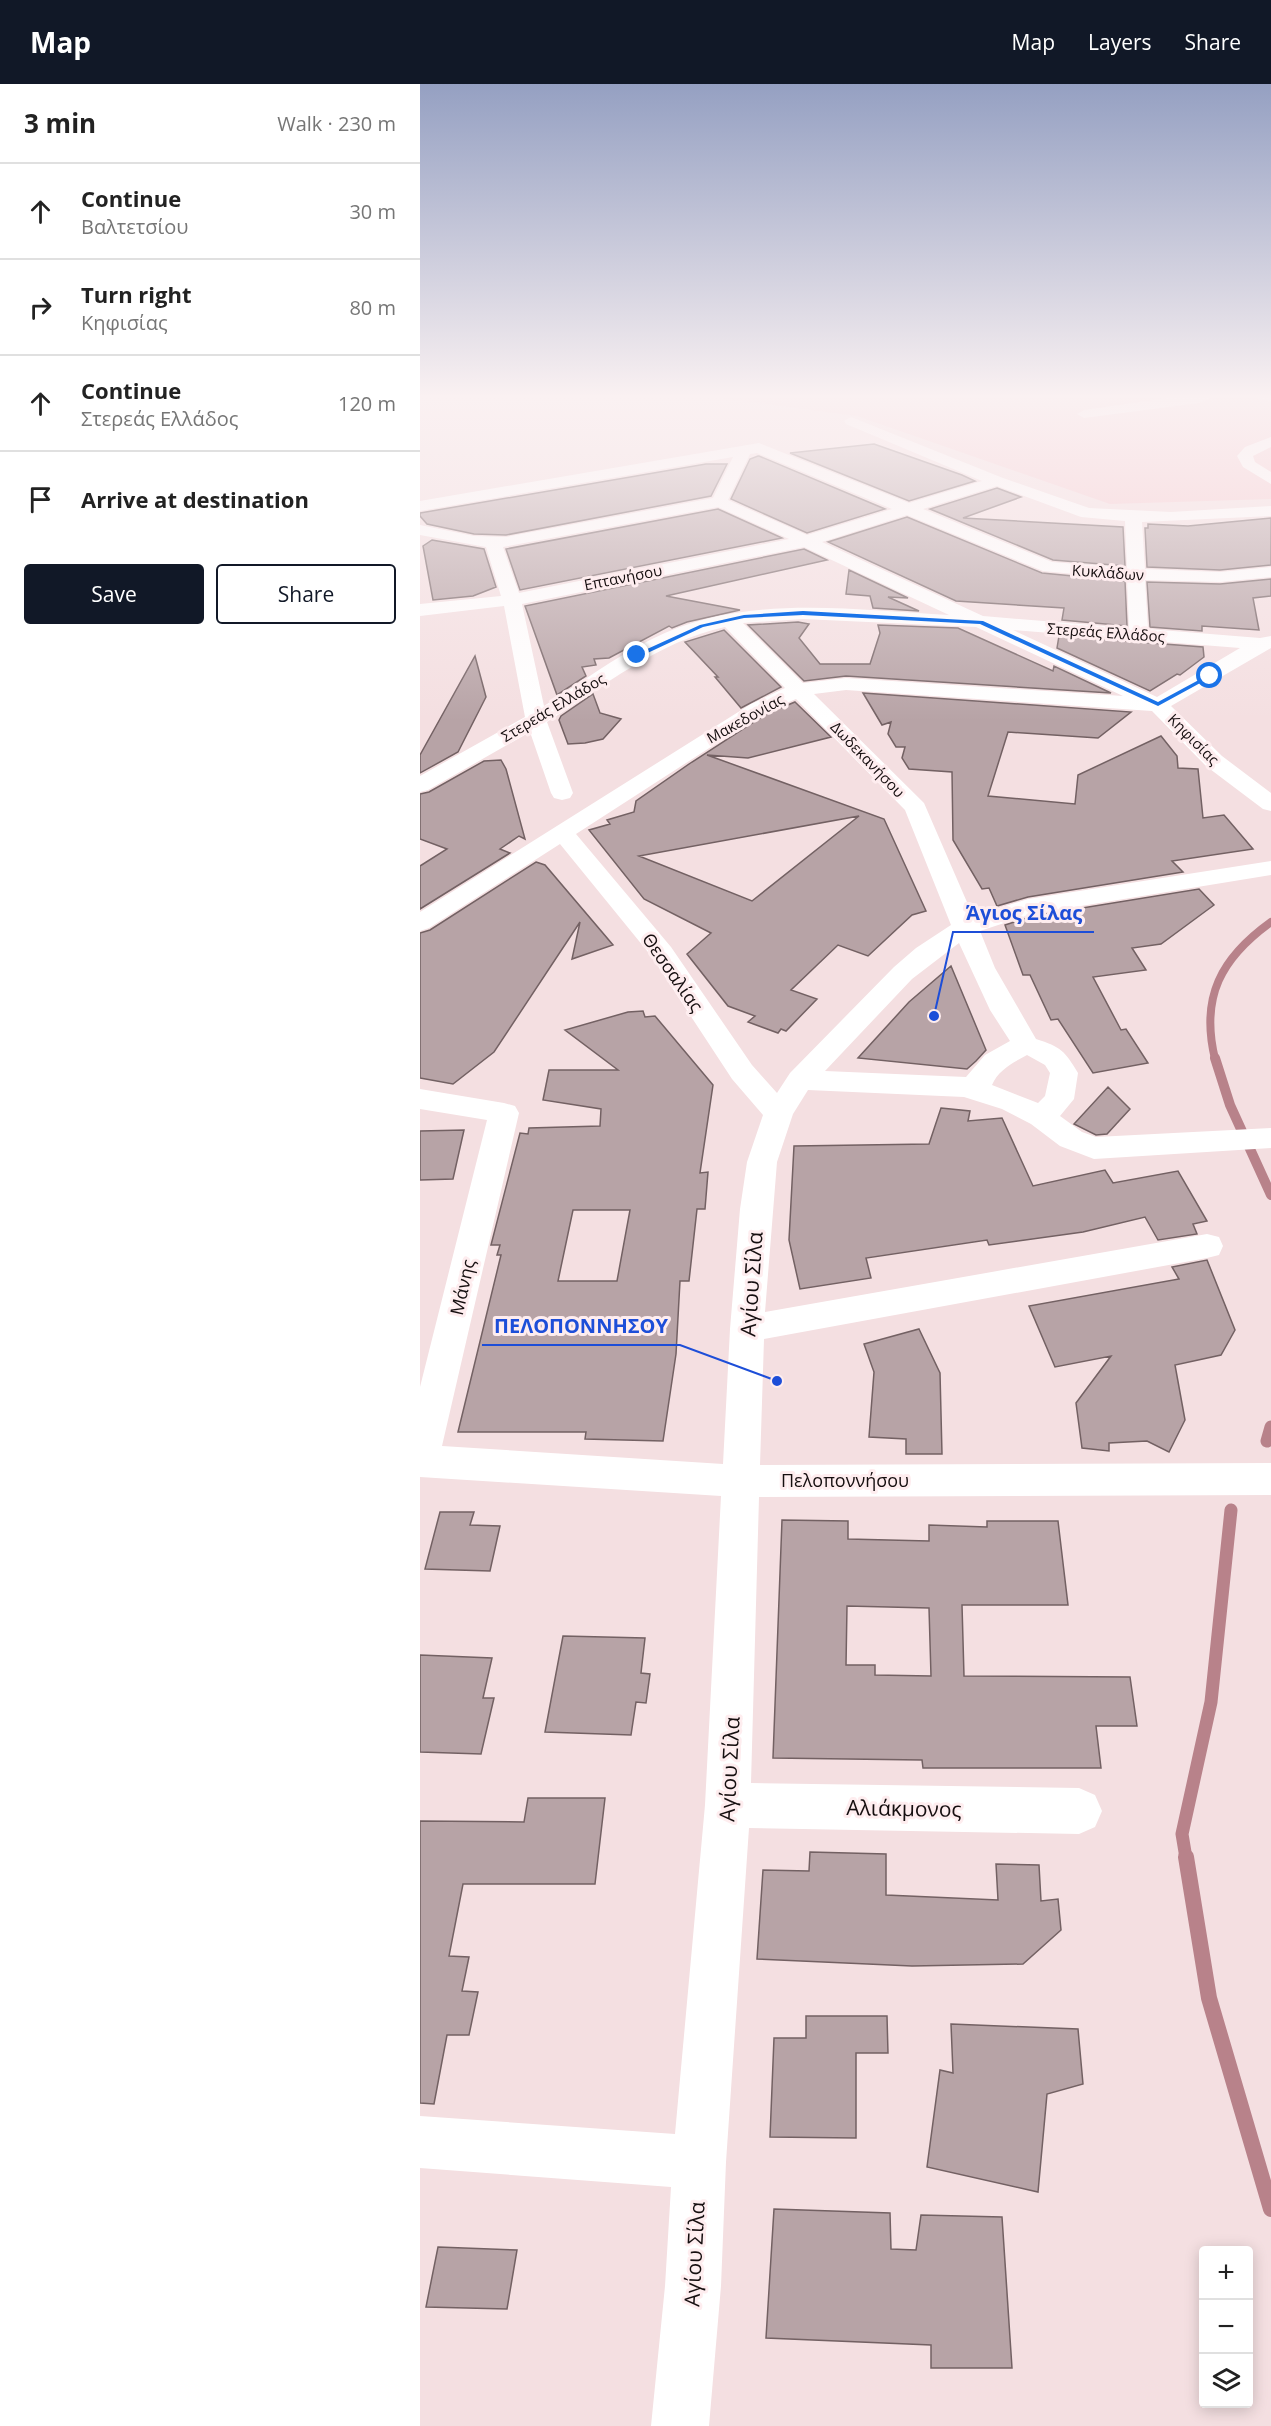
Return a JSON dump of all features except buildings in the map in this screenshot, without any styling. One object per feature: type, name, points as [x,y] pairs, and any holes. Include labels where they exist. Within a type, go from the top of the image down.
[{"type":"street","points":[[420,506],[441,502]]},
{"type":"street","points":[[420,530],[493,543],[524,540],[717,502]]},
{"type":"street","name":"Κηφισίας","points":[[720,502],[1158,705],[1214,761],[1271,804]]},
{"type":"street","name":"Κυκλάδων","points":[[894,502],[1040,564],[1059,569],[1220,577],[1271,572]]},
{"type":"street","name":"Επτανήσου","points":[[420,610],[512,600],[806,541],[932,502]]},
{"type":"street","points":[[1057,502],[1087,513],[1133,518],[1202,517],[1271,511]]},
{"type":"street","points":[[1133,518],[1138,635]]},
{"type":"street","points":[[493,543],[512,600],[536,720],[562,793]]},
{"type":"street","name":"Στερεάς Ελλάδος","points":[[420,785],[536,720],[659,643],[702,626],[729,620],[762,615],[803,613],[981,622],[1266,643]]},
{"type":"street","name":"Δωδεκανήσου","points":[[729,620],[846,735],[915,808],[982,968],[1026,1045]]},
{"type":"street","points":[[1158,705],[1266,643]]},
{"type":"street","name":"Μακεδονίας","points":[[420,923],[563,833],[678,756],[748,714],[798,690],[815,686],[846,684],[1158,705]]},
{"type":"street","name":"Θεσσαλίας","points":[[563,833],[662,952],[742,1072],[789,1097]]},
{"type":"street","points":[[789,1097],[903,973],[925,954],[965,927],[1028,907],[1271,868]]},
{"type":"street","points":[[976,1089],[979,1077],[1010,1052],[1026,1045],[1047,1052],[1056,1059],[1064,1072],[1059,1099],[1042,1118]]},
{"type":"street","points":[[789,1097],[976,1089],[1012,1102],[1042,1118],[1071,1139],[1094,1148],[1271,1138]]},
{"type":"street","name":"Αγίου Σίλα","points":[[680,2426],[693,2286],[699,2162],[728,1805],[747,1329],[756,1209],[762,1162],[789,1097]]},
{"type":"street","name":"Μάνης","points":[[420,1100],[504,1113],[420,1460]]},
{"type":"street","points":[[747,1329],[1207,1246]]},
{"type":"street","name":"Πελοποννήσου","points":[[420,1460],[742,1481],[1271,1479]]},
{"type":"street","name":"Αλιάκμονος","points":[[728,1805],[1079,1811]]},
{"type":"street","points":[[420,2142],[699,2162]]},
{"type":"shaded area","points":[[1105,502],[1165,502],[1110,504]]},
{"type":"waterway","points":[[1215,1059],[1210,1016],[1219,981],[1227,965],[1239,950],[1271,922]]},
{"type":"waterway","points":[[1215,1058],[1230,1105],[1271,1195]]},
{"type":"waterway","points":[[1267,1441],[1271,1427]]},
{"type":"waterway","points":[[1186,1858],[1182,1834],[1211,1702],[1231,1510]]},
{"type":"waterway","points":[[1186,1857],[1209,1998],[1271,2209]]},
{"type":"place","name":"Άγιος Σίλας","points":[[934,1016]]},
{"type":"place","name":"ΠΕΛΟΠΟΝΝΗΣΟΥ","points":[[777,1381]]},
{"type":"route","points":[[637,655],[678,634],[702,626],[744,617],[803,613],[981,622],[1158,705],[1210,676]]}]
